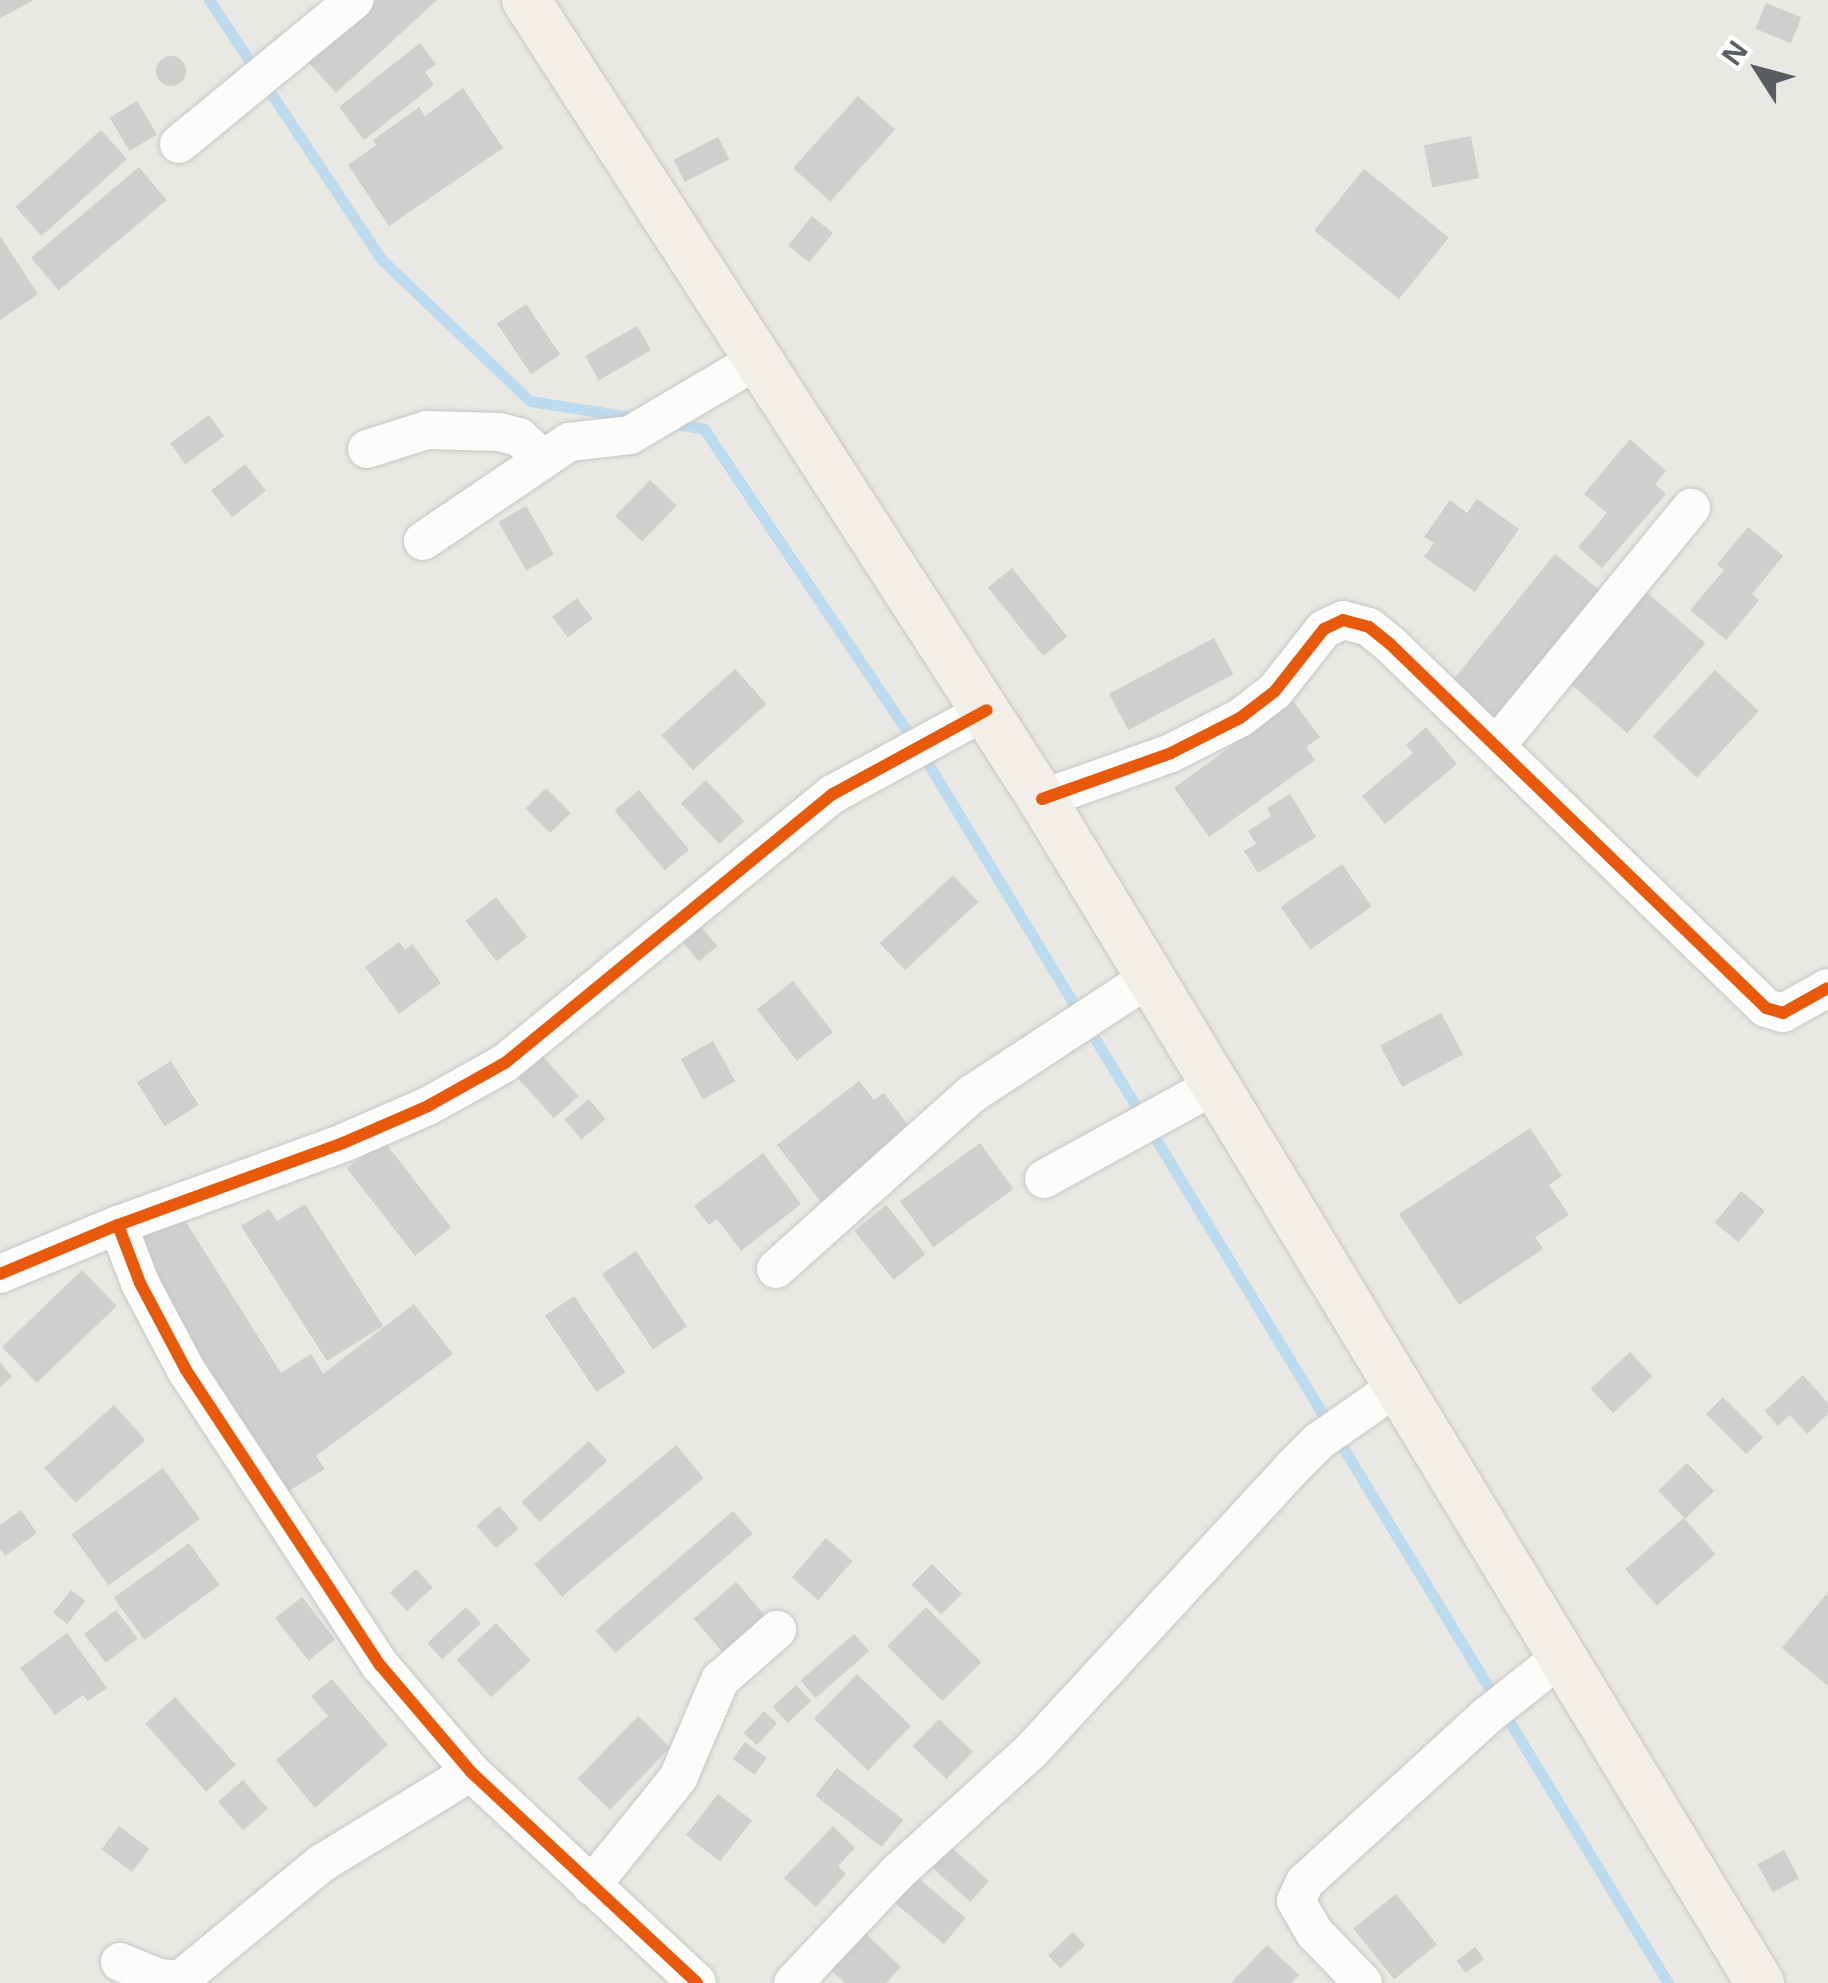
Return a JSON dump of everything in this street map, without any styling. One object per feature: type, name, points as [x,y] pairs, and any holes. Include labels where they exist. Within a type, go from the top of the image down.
[{"type":"main road","points":[[526,0],[759,360],[966,719],[1042,799],[1132,990],[1216,1084],[1387,1394],[1546,1669],[1760,1983]]},
{"type":"street","points":[[180,144],[354,0]]},
{"type":"street","points":[[423,541],[569,442],[618,438],[660,419],[759,360]]},
{"type":"street","points":[[366,448],[428,430],[499,432],[519,437],[542,458]]},
{"type":"street","points":[[1496,746],[1691,508]]},
{"type":"street","points":[[1042,799],[1171,754],[1240,718],[1275,691],[1324,629],[1343,620],[1369,628],[1390,644],[1766,1008],[1782,1013],[1828,988]]},
{"type":"street","points":[[0,1274],[118,1225],[343,1143],[428,1106],[505,1063],[802,819],[884,765],[966,719]]},
{"type":"street","points":[[776,1269],[972,1094],[1132,990]]},
{"type":"street","points":[[1044,1178],[1216,1084]]},
{"type":"street","points":[[118,1225],[140,1283],[186,1370],[380,1664],[471,1772],[681,1978]]},
{"type":"street","points":[[793,1983],[898,1872],[1032,1751],[1319,1442],[1387,1394]]},
{"type":"street","points":[[591,1886],[678,1778],[720,1680],[777,1630]]},
{"type":"street","points":[[1363,1983],[1314,1932],[1296,1900],[1305,1882],[1358,1829],[1546,1669]]},
{"type":"street","points":[[120,1962],[158,1978],[180,1980],[322,1864],[471,1772]]},
{"type":"building","points":[[0,0],[34,0],[0,18]]},
{"type":"building","points":[[364,0],[437,0],[336,93],[302,55]]},
{"type":"building","points":[[1766,3],[1801,17],[1791,43],[1756,29]]},
{"type":"building","points":[[420,43],[436,64],[425,72],[434,85],[364,140],[339,107]]},
{"type":"building","points":[[171,56],[182,60],[186,71],[182,82],[171,86],[160,82],[156,71],[160,60]]},
{"type":"building","points":[[463,88],[503,148],[389,226],[348,165],[376,145],[373,140],[419,107],[425,116]]},
{"type":"building","points":[[858,96],[895,129],[830,202],[793,168]]},
{"type":"building","points":[[137,101],[157,134],[130,151],[110,117]]},
{"type":"building","points":[[101,130],[127,159],[42,236],[16,207]]},
{"type":"building","points":[[1471,136],[1479,178],[1432,187],[1424,145]]},
{"type":"building","points":[[718,137],[729,159],[685,182],[673,160]]},
{"type":"building","points":[[139,167],[167,200],[59,291],[31,258]]},
{"type":"building","points":[[1364,169],[1449,238],[1399,299],[1314,230]]},
{"type":"building","points":[[812,216],[833,233],[809,263],[788,246]]},
{"type":"building","points":[[0,236],[38,294],[0,320]]},
{"type":"building","points":[[526,304],[560,355],[531,374],[497,324]]},
{"type":"building","points":[[637,326],[651,350],[599,380],[585,356]]},
{"type":"building","points":[[209,415],[224,436],[185,464],[170,443]]},
{"type":"building","points":[[1630,439],[1666,471],[1655,484],[1666,494],[1602,568],[1578,547],[1607,513],[1584,494]]},
{"type":"building","points":[[245,464],[266,491],[232,517],[211,490]]},
{"type":"building","points":[[650,480],[677,506],[642,542],[615,516]]},
{"type":"building","points":[[1477,499],[1519,529],[1475,592],[1424,557],[1434,543],[1424,537],[1450,500],[1467,513]]},
{"type":"building","points":[[526,506],[554,554],[526,570],[498,522]]},
{"type":"building","points":[[1748,527],[1783,556],[1752,594],[1759,600],[1726,640],[1690,610],[1724,570],[1717,564]]},
{"type":"building","points":[[1555,554],[1604,594],[1496,727],[1447,687]]},
{"type":"building","points":[[1012,568],[1067,636],[1043,656],[988,588]]},
{"type":"building","points":[[1636,583],[1705,643],[1627,733],[1558,673]]},
{"type":"building","points":[[577,598],[593,619],[568,637],[552,617]]},
{"type":"building","points":[[1214,638],[1233,674],[1128,730],[1109,694]]},
{"type":"building","points":[[735,669],[766,704],[693,770],[661,735]]},
{"type":"building","points":[[1715,670],[1759,711],[1697,777],[1653,737]]},
{"type":"building","points":[[1293,701],[1320,737],[1306,747],[1315,760],[1209,837],[1174,788]]},
{"type":"building","points":[[1426,727],[1457,764],[1385,824],[1362,796],[1413,753],[1406,745]]},
{"type":"building","points":[[706,780],[744,821],[719,844],[681,803]]},
{"type":"building","points":[[546,788],[571,813],[550,833],[525,809]]},
{"type":"building","points":[[639,790],[689,850],[665,870],[614,811]]},
{"type":"building","points":[[1290,794],[1316,837],[1258,873],[1244,851],[1256,844],[1248,831],[1271,816],[1267,808]]},
{"type":"building","points":[[1342,864],[1372,907],[1310,950],[1281,907]]},
{"type":"building","points":[[953,875],[978,902],[905,970],[880,943]]},
{"type":"building","points":[[496,897],[527,937],[497,961],[465,921]]},
{"type":"building","points":[[698,923],[717,946],[699,961],[680,938]]},
{"type":"building","points":[[399,942],[405,950],[412,944],[441,983],[399,1014],[365,967]]},
{"type":"building","points":[[793,981],[833,1032],[797,1061],[757,1009]]},
{"type":"building","points":[[1441,1013],[1463,1054],[1402,1087],[1380,1045]]},
{"type":"building","points":[[713,1041],[735,1081],[703,1099],[681,1059]]},
{"type":"building","points":[[537,1050],[578,1096],[554,1118],[512,1072]]},
{"type":"building","points":[[171,1061],[199,1105],[165,1126],[137,1082]]},
{"type":"building","points":[[859,1081],[874,1100],[884,1093],[908,1125],[821,1202],[777,1145]]},
{"type":"building","points":[[589,1099],[606,1119],[581,1139],[564,1120]]},
{"type":"building","points":[[1530,1128],[1562,1176],[1549,1185],[1569,1215],[1535,1237],[1543,1249],[1459,1305],[1399,1214]]},
{"type":"building","points":[[383,1140],[451,1227],[415,1256],[347,1168]]},
{"type":"building","points":[[980,1143],[1014,1189],[933,1247],[900,1201]]},
{"type":"building","points":[[763,1153],[801,1204],[741,1251],[717,1219],[709,1225],[694,1206]]},
{"type":"building","points":[[1741,1191],[1765,1211],[1738,1242],[1715,1222]]},
{"type":"building","points":[[305,1204],[383,1326],[327,1361],[241,1226],[269,1209],[277,1221]]},
{"type":"building","points":[[886,1205],[926,1254],[894,1280],[854,1231]]},
{"type":"building","points":[[179,1211],[281,1373],[311,1354],[323,1374],[414,1304],[453,1354],[316,1456],[325,1469],[287,1492],[129,1242]]},
{"type":"building","points":[[636,1251],[687,1326],[653,1349],[602,1274]]},
{"type":"building","points":[[82,1270],[117,1306],[37,1383],[2,1347]]},
{"type":"building","points":[[574,1296],[625,1372],[596,1392],[545,1316]]},
{"type":"building","points":[[1630,1352],[1653,1376],[1613,1413],[1591,1389]]},
{"type":"building","points":[[0,1362],[12,1377],[0,1387]]},
{"type":"building","points":[[1803,1375],[1828,1403],[1828,1414],[1807,1434],[1790,1415],[1778,1426],[1765,1411]]},
{"type":"building","points":[[1723,1397],[1763,1437],[1746,1454],[1706,1414]]},
{"type":"building","points":[[114,1405],[145,1440],[76,1503],[44,1468]]},
{"type":"building","points":[[589,1441],[607,1461],[539,1522],[521,1502]]},
{"type":"building","points":[[676,1445],[704,1478],[562,1597],[534,1564]]},
{"type":"building","points":[[1687,1463],[1714,1491],[1685,1519],[1658,1491]]},
{"type":"building","points":[[163,1468],[200,1519],[109,1585],[72,1534]]},
{"type":"building","points":[[499,1506],[519,1529],[496,1548],[476,1526]]},
{"type":"building","points":[[21,1510],[37,1533],[5,1556],[0,1549],[0,1525]]},
{"type":"building","points":[[733,1511],[753,1534],[615,1653],[596,1630]]},
{"type":"building","points":[[1684,1518],[1715,1554],[1657,1605],[1625,1569]]},
{"type":"building","points":[[826,1538],[852,1561],[818,1600],[792,1577]]},
{"type":"building","points":[[189,1543],[220,1585],[144,1640],[114,1598]]},
{"type":"building","points":[[932,1564],[962,1594],[941,1614],[911,1585]]},
{"type":"building","points":[[416,1569],[433,1588],[407,1611],[390,1592]]},
{"type":"building","points":[[736,1582],[771,1622],[729,1659],[694,1619]]},
{"type":"building","points":[[71,1590],[85,1601],[67,1624],[53,1613]]},
{"type":"building","points":[[1828,1592],[1828,1686],[1782,1648]]},
{"type":"building","points":[[302,1597],[335,1640],[308,1660],[275,1618]]},
{"type":"building","points":[[466,1607],[481,1623],[442,1659],[427,1643]]},
{"type":"building","points":[[926,1607],[981,1662],[942,1701],[887,1646]]},
{"type":"building","points":[[116,1610],[138,1639],[106,1663],[84,1634]]},
{"type":"building","points":[[496,1623],[531,1660],[491,1697],[457,1660]]},
{"type":"building","points":[[67,1633],[107,1688],[88,1701],[83,1695],[55,1715],[20,1668]]},
{"type":"building","points":[[854,1634],[869,1651],[816,1698],[800,1681]]},
{"type":"building","points":[[857,1674],[911,1726],[868,1771],[814,1719]]},
{"type":"building","points":[[332,1679],[388,1745],[315,1808],[276,1760],[328,1716],[311,1696]]},
{"type":"building","points":[[796,1685],[811,1701],[788,1723],[773,1707]]},
{"type":"building","points":[[175,1697],[236,1765],[206,1791],[145,1724]]},
{"type":"building","points":[[764,1711],[777,1723],[757,1745],[744,1733]]},
{"type":"building","points":[[638,1716],[670,1747],[610,1810],[578,1779]]},
{"type":"building","points":[[939,1719],[973,1752],[946,1779],[913,1746]]},
{"type":"building","points":[[745,1742],[767,1758],[754,1775],[733,1759]]},
{"type":"building","points":[[837,1768],[903,1820],[882,1847],[815,1796]]},
{"type":"building","points":[[243,1780],[268,1809],[243,1830],[218,1802]]},
{"type":"building","points":[[718,1794],[752,1820],[720,1861],[686,1835]]},
{"type":"building","points":[[119,1826],[149,1849],[132,1872],[102,1849]]},
{"type":"building","points":[[833,1826],[855,1848],[838,1866],[846,1874],[816,1907],[784,1878]]},
{"type":"building","points":[[951,1847],[989,1881],[970,1902],[932,1868]]},
{"type":"building","points":[[1784,1850],[1799,1878],[1773,1892],[1758,1864]]},
{"type":"building","points":[[912,1873],[966,1918],[944,1944],[890,1899]]},
{"type":"building","points":[[1396,1894],[1437,1945],[1394,1979],[1353,1929]]},
{"type":"building","points":[[861,1929],[901,1967],[886,1983],[845,1983],[826,1966]]},
{"type":"building","points":[[1073,1932],[1085,1945],[1060,1968],[1048,1955]]},
{"type":"building","points":[[1267,1945],[1299,1975],[1291,1983],[1231,1983]]},
{"type":"building","points":[[1475,1947],[1484,1959],[1466,1973],[1457,1961]]},
{"type":"waterway","points":[[209,0],[382,260],[530,401],[638,418]]},
{"type":"waterway","points":[[671,423],[704,429],[921,752],[1668,1983]]},
{"type":"cycle path","points":[[1042,799],[1171,753],[1240,718],[1275,691],[1324,629],[1343,620],[1369,627],[1390,644],[1766,1008],[1783,1013],[1828,988]]},
{"type":"cycle path","points":[[0,1274],[118,1225],[343,1143],[428,1106],[505,1063],[833,794],[987,710]]},
{"type":"cycle path","points":[[118,1225],[140,1283],[186,1370],[380,1665],[471,1772],[697,1983]]}]
